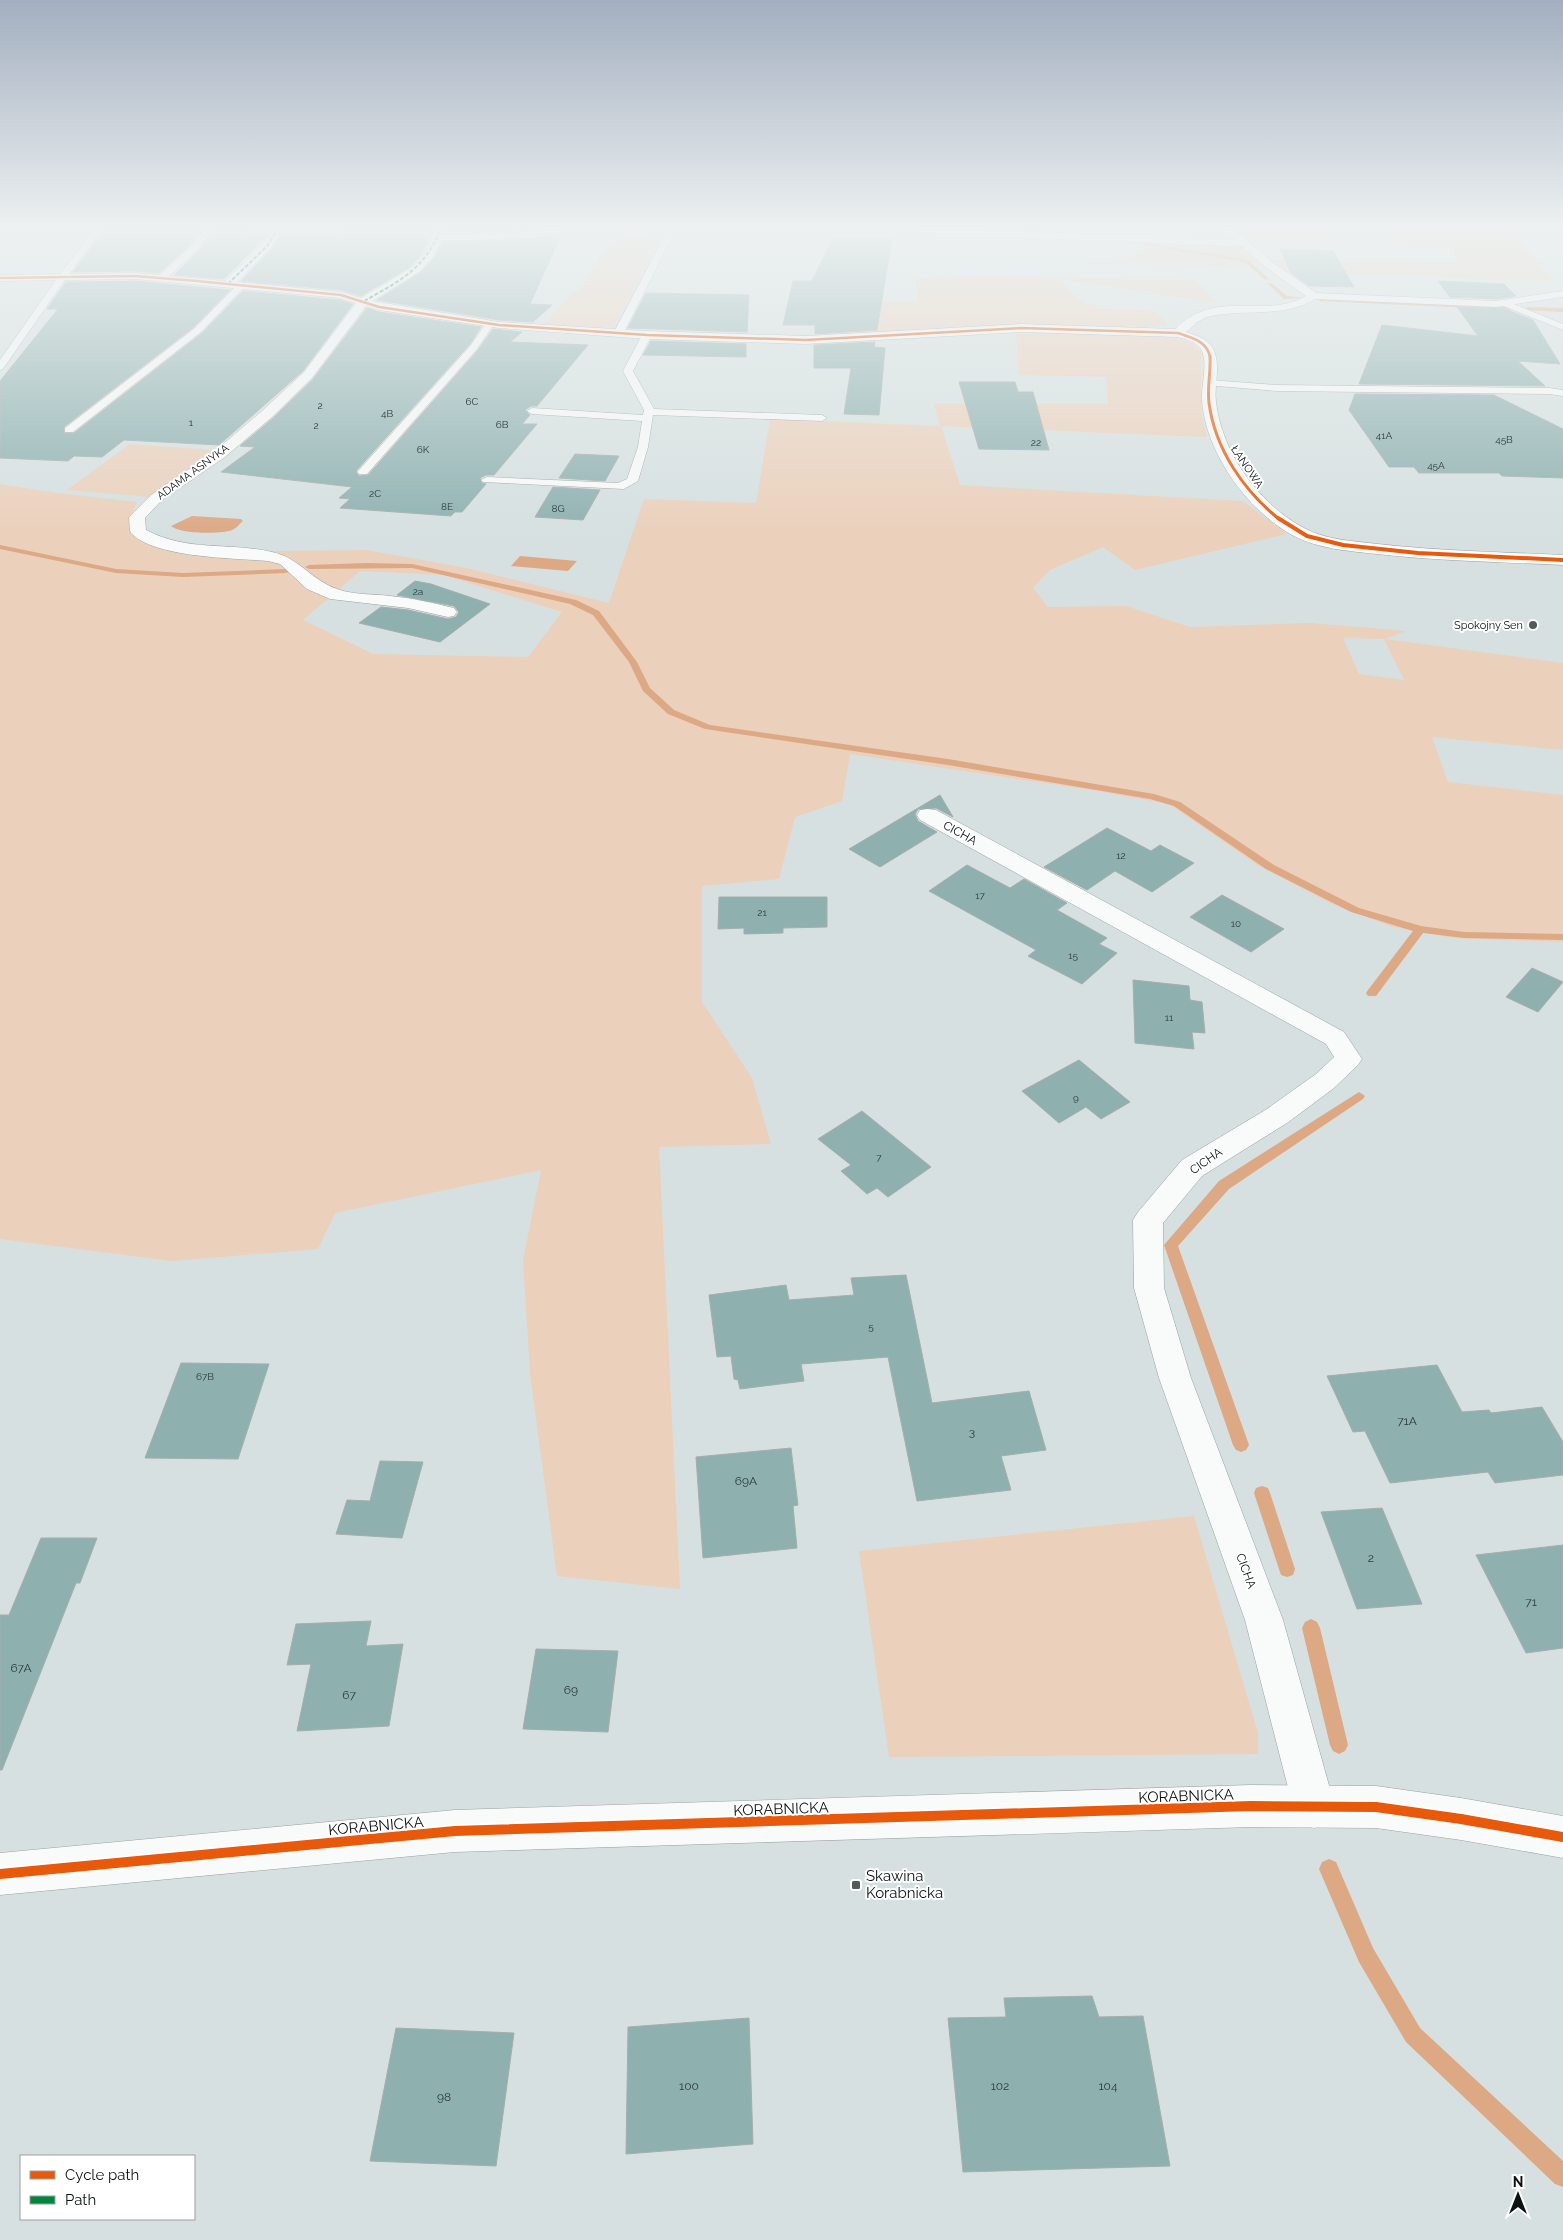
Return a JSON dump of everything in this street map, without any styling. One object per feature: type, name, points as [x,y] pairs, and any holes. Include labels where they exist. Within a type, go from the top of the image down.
[{"type":"street","name":"ADAMA ASNYKA","points":[[340,333],[308,375],[267,414],[220,454],[156,498],[137,518],[138,532],[159,543],[192,550],[270,556],[286,561],[313,585],[336,595],[408,603],[448,612]]},
{"type":"street","name":"ŁANOWA","points":[[599,333],[806,340],[940,333]]},
{"type":"street","name":"ŁANOWA","points":[[1163,333],[1178,333],[1200,342],[1209,352],[1210,403],[1222,446],[1253,495],[1280,520],[1300,532],[1317,540],[1399,552],[1563,560]]},
{"type":"street","name":"CICHA","points":[[928,815],[1336,1038],[1350,1059],[1325,1081],[1277,1116],[1192,1168],[1148,1220],[1149,1288],[1162,1334],[1175,1378],[1264,1620],[1314,1807]]},
{"type":"street","name":"KORABNICKA","points":[[0,1874],[456,1832],[1251,1806],[1376,1807],[1563,1837]]},
{"type":"lane","points":[[0,367],[24,333]]},
{"type":"lane","points":[[69,430],[195,333]]},
{"type":"lane","points":[[363,472],[462,360],[483,333]]},
{"type":"lane","points":[[487,480],[620,487],[628,485],[632,481],[642,447],[648,415],[628,371],[647,335]]},
{"type":"lane","points":[[1209,383],[1277,388],[1563,393]]},
{"type":"lane","points":[[532,411],[822,418]]},
{"type":"shaded area","points":[[847,333],[869,333],[848,334]]},
{"type":"shaded area","points":[[1016,333],[1167,336],[1192,343],[1201,352],[1201,412],[1207,437],[941,426],[960,485],[1243,501],[1287,534],[1135,570],[1103,547],[1050,570],[1033,588],[1048,607],[1126,606],[1190,627],[1309,623],[1406,631],[1385,639],[1563,663],[1563,750],[1432,737],[1448,782],[1563,795],[1563,942],[1454,938],[1393,927],[1330,903],[1259,866],[1169,804],[1092,790],[850,754],[842,801],[795,817],[779,879],[702,886],[702,1002],[752,1078],[771,1144],[659,1147],[680,1589],[557,1576],[530,1373],[523,1261],[541,1170],[335,1213],[318,1249],[172,1261],[0,1239],[0,484],[137,502],[130,517],[132,534],[154,547],[181,552],[366,550],[466,568],[609,603],[644,499],[756,503],[770,419],[940,426],[934,404],[1108,404],[1106,377],[1019,375]],"holes":[[[360,571],[444,575],[562,612],[528,657],[373,654],[303,620]],[[1343,638],[1384,639],[1404,680],[1359,674]]]},
{"type":"shaded area","points":[[130,444],[215,450],[150,497],[67,490]]},
{"type":"shaded area","points":[[192,516],[241,519],[243,521],[234,529],[221,532],[183,531],[171,526]]},
{"type":"shaded area","points":[[520,556],[577,561],[568,571],[511,566]]},
{"type":"shaded area","points":[[1194,1516],[1258,1733],[1258,1754],[889,1757],[859,1551]]},
{"type":"building","points":[[39,333],[187,333],[64,427],[64,433],[74,433],[202,333],[332,333],[303,371],[219,445],[124,440],[102,457],[74,456],[68,461],[0,458],[0,381]]},
{"type":"building","points":[[348,333],[477,333],[470,344],[356,471],[359,476],[368,475],[478,350],[490,333],[521,333],[510,342],[588,345],[537,406],[531,406],[525,410],[530,415],[522,424],[537,424],[494,475],[486,475],[480,478],[482,483],[486,484],[462,512],[455,512],[451,516],[340,508],[350,499],[339,498],[352,487],[221,472],[255,447],[240,446],[273,418],[313,379]]},
{"type":"building","points":[[815,333],[838,333],[815,334]]},
{"type":"building","points":[[1379,333],[1448,333],[1478,336],[1475,333],[1541,333],[1560,364],[1518,361],[1545,386],[1359,384]]},
{"type":"building","points":[[651,341],[746,344],[746,357],[643,355]]},
{"type":"building","points":[[875,342],[874,347],[885,348],[879,415],[844,414],[851,368],[814,368],[814,345]]},
{"type":"building","points":[[959,382],[1015,382],[1018,392],[1033,392],[1049,450],[979,449]]},
{"type":"building","points":[[1355,394],[1494,395],[1563,429],[1563,478],[1502,476],[1499,473],[1419,473],[1414,467],[1389,467],[1349,410]]},
{"type":"building","points":[[575,454],[619,456],[605,481],[559,478]]},
{"type":"building","points":[[553,487],[600,490],[583,520],[535,517]]},
{"type":"building","points":[[415,581],[431,584],[490,604],[440,642],[359,623],[381,607],[408,610],[448,619],[456,617],[459,612],[454,606],[397,595]]},
{"type":"building","points":[[940,795],[953,817],[936,808],[918,809],[915,814],[918,821],[937,832],[880,867],[849,849]]},
{"type":"building","points":[[1107,828],[1151,851],[1160,845],[1194,863],[1152,892],[1115,871],[1087,890],[1044,867]]},
{"type":"building","points":[[967,865],[1010,888],[1024,879],[1067,903],[1057,910],[1107,938],[1099,944],[1117,953],[1082,984],[1028,956],[1036,950],[929,891]]},
{"type":"building","points":[[1222,895],[1284,929],[1251,952],[1190,917]]},
{"type":"building","points":[[719,897],[827,897],[827,927],[783,928],[783,933],[744,934],[744,928],[718,929]]},
{"type":"building","points":[[1532,968],[1563,982],[1538,1012],[1506,997]]},
{"type":"building","points":[[1133,980],[1189,986],[1190,1000],[1202,1002],[1205,1033],[1192,1032],[1194,1049],[1135,1043]]},
{"type":"building","points":[[1079,1060],[1130,1102],[1101,1119],[1086,1107],[1059,1123],[1022,1091]]},
{"type":"building","points":[[862,1111],[931,1167],[888,1197],[877,1188],[867,1194],[841,1171],[851,1165],[818,1139]]},
{"type":"building","points":[[906,1275],[932,1403],[1029,1391],[1046,1450],[1001,1456],[1011,1490],[917,1501],[888,1357],[801,1364],[804,1381],[740,1389],[738,1380],[734,1379],[731,1356],[717,1357],[709,1295],[786,1285],[789,1300],[854,1295],[851,1278]]},
{"type":"building","points":[[181,1363],[269,1364],[238,1459],[145,1458]]},
{"type":"building","points":[[1437,1365],[1462,1412],[1489,1410],[1491,1413],[1542,1407],[1563,1442],[1563,1475],[1495,1483],[1488,1472],[1390,1483],[1365,1431],[1353,1432],[1327,1376]]},
{"type":"building","points":[[791,1448],[798,1505],[793,1506],[797,1548],[703,1558],[696,1457]]},
{"type":"building","points":[[380,1461],[423,1462],[402,1538],[336,1534],[347,1500],[370,1501]]},
{"type":"building","points":[[1382,1508],[1422,1604],[1357,1609],[1321,1512]]},
{"type":"building","points":[[41,1538],[97,1538],[80,1583],[76,1583],[2,1770],[0,1770],[0,1615],[9,1615]]},
{"type":"building","points":[[1563,1545],[1563,1648],[1526,1653],[1476,1555]]},
{"type":"building","points":[[371,1621],[366,1646],[403,1644],[389,1726],[297,1731],[311,1664],[287,1665],[296,1624]]},
{"type":"building","points":[[536,1649],[618,1651],[608,1732],[523,1729]]},
{"type":"building","points":[[1092,1996],[1099,2017],[1143,2016],[1170,2166],[963,2172],[948,2018],[1006,2017],[1004,1998]]},
{"type":"building","points":[[749,2018],[753,2144],[626,2154],[628,2027]]},
{"type":"building","points":[[396,2028],[514,2033],[496,2166],[370,2161]]},
{"type":"waterway","points":[[0,547],[116,571],[183,575],[286,571]]},
{"type":"waterway","points":[[309,567],[412,566],[573,602],[596,613],[633,662],[646,689],[671,712],[708,727],[948,762],[1151,796],[1177,804],[1270,867],[1355,910],[1420,929]]},
{"type":"waterway","points":[[1372,993],[1420,929]]},
{"type":"waterway","points":[[1420,929],[1464,935],[1563,937]]},
{"type":"waterway","points":[[1241,1445],[1171,1245],[1224,1185],[1359,1096]]},
{"type":"waterway","points":[[1262,1493],[1287,1569]]},
{"type":"waterway","points":[[1311,1628],[1339,1745]]},
{"type":"waterway","points":[[1329,1869],[1366,1955],[1413,2035],[1563,2176]]},
{"type":"cycle path","points":[[610,333],[806,340],[940,333]]},
{"type":"cycle path","points":[[1163,333],[1178,333],[1192,338],[1200,342],[1207,349],[1210,363],[1209,402],[1219,440],[1240,477],[1253,494],[1267,509],[1299,532],[1316,539],[1334,543],[1393,551],[1563,560]]},
{"type":"cycle path","points":[[0,1874],[455,1831],[1251,1806],[1376,1807],[1461,1819],[1563,1837]]},
{"type":"place","name":"Spokojny Sen","points":[[1533,625]]},
{"type":"place","name":"Skawina Korabnicka","points":[[856,1885]]}]
